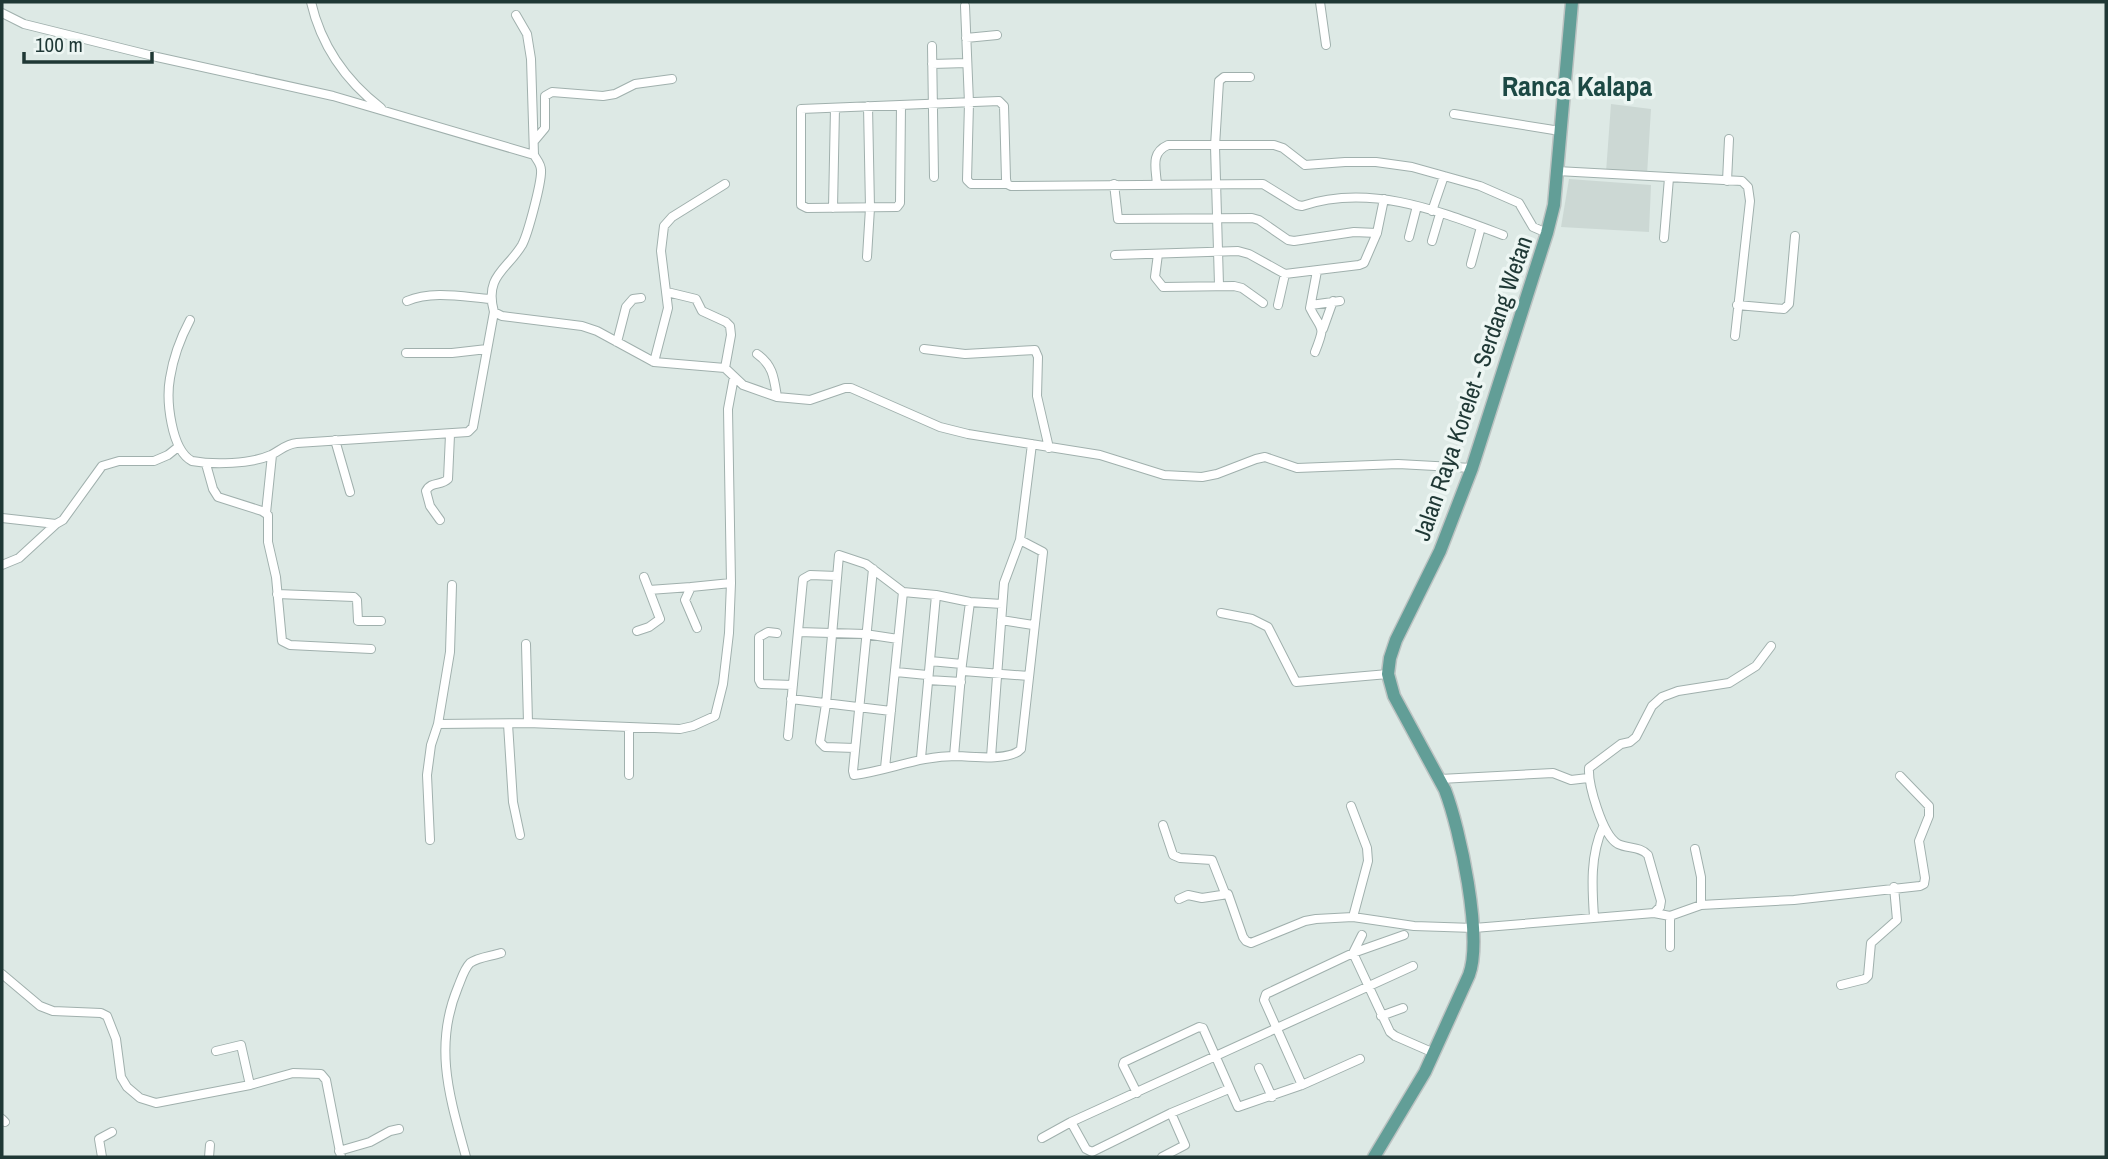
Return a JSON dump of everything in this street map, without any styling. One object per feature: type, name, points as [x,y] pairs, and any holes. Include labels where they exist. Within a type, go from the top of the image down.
[{"type":"main road","name":"Jalan Raya Korelet - Serdang Wetan","points":[[1388,674],[1396,640],[1440,551],[1472,468],[1547,233],[1558,171],[1572,2]]},
{"type":"main road","points":[[1374,1157],[1434,1053],[1472,967],[1474,929],[1459,833],[1451,806],[1440,779],[1394,696],[1388,674]]},
{"type":"street","points":[[311,2],[315,19],[340,66],[362,94],[384,111]]},
{"type":"street","points":[[1320,2],[1326,45]]},
{"type":"street","points":[[965,6],[969,103],[968,182],[1011,186],[1263,184],[1302,206],[1349,197],[1384,200],[1418,206],[1503,235]]},
{"type":"street","points":[[2,13],[24,24],[332,96],[534,155],[540,163],[541,171],[522,245],[497,274],[491,299],[494,312],[473,427],[466,433],[288,443],[272,454],[228,464],[206,464],[187,459],[178,447],[172,424],[169,388],[170,376],[190,320]]},
{"type":"street","points":[[516,15],[527,34],[531,59],[534,155]]},
{"type":"street","points":[[966,38],[997,35]]},
{"type":"street","points":[[932,46],[934,177]]},
{"type":"street","points":[[932,64],[967,63]]},
{"type":"street","points":[[1219,285],[1215,146],[1219,81],[1224,76],[1250,77]]},
{"type":"street","points":[[535,140],[545,128],[545,96],[552,92],[603,96],[615,94],[635,84],[672,79]]},
{"type":"street","points":[[901,105],[900,204],[891,209],[807,208],[801,205],[799,111],[803,108],[999,100],[1004,106],[1007,184]]},
{"type":"street","points":[[867,257],[870,208],[868,106]]},
{"type":"street","points":[[833,208],[835,108]]},
{"type":"street","points":[[1454,114],[1560,131]]},
{"type":"street","points":[[1727,181],[1729,139]]},
{"type":"street","points":[[1157,185],[1155,156],[1163,147],[1274,145],[1283,148],[1305,165],[1376,162],[1412,167],[1479,186],[1515,200],[1533,227],[1547,233]]},
{"type":"street","points":[[1558,171],[1742,181],[1750,193],[1735,336]]},
{"type":"street","points":[[1432,241],[1444,176]]},
{"type":"street","points":[[1664,238],[1669,178]]},
{"type":"street","points":[[654,362],[668,308],[661,251],[664,226],[725,184]]},
{"type":"street","points":[[1114,184],[1118,219],[1259,220],[1288,240],[1294,241],[1354,232],[1377,233]]},
{"type":"street","points":[[1115,255],[1244,252],[1285,274],[1364,263],[1377,233],[1384,200]]},
{"type":"street","points":[[1409,237],[1418,206]]},
{"type":"street","points":[[1471,264],[1481,227]]},
{"type":"street","points":[[1737,305],[1775,310],[1784,309],[1789,304],[1795,236]]},
{"type":"street","points":[[1158,254],[1155,277],[1163,287],[1219,285],[1242,289],[1263,303]]},
{"type":"street","points":[[1317,271],[1311,311],[1322,328]]},
{"type":"street","points":[[1278,305],[1285,274]]},
{"type":"street","points":[[667,292],[696,299],[702,311],[730,326],[725,368]]},
{"type":"street","points":[[407,301],[429,295],[491,299]]},
{"type":"street","points":[[617,342],[626,307],[633,299],[641,298]]},
{"type":"street","points":[[1311,305],[1337,301],[1322,328],[1315,352]]},
{"type":"street","points":[[494,312],[502,316],[582,326],[597,331],[654,362],[725,368],[743,385],[777,397],[810,400],[851,388],[940,426],[968,434],[1100,455],[1164,475],[1179,477],[1217,474],[1265,457],[1297,467],[1398,464],[1472,468]]},
{"type":"street","points":[[405,353],[452,353],[487,349]]},
{"type":"street","points":[[924,349],[965,354],[1035,350],[1038,357],[1037,396],[1049,448]]},
{"type":"street","points":[[757,354],[772,370],[777,397]]},
{"type":"street","points":[[438,724],[528,723],[680,729],[710,720],[718,712],[729,633],[728,409],[734,377]]},
{"type":"street","points":[[440,520],[430,506],[426,491],[430,485],[448,479],[450,435]]},
{"type":"street","points":[[335,440],[350,492]]},
{"type":"street","points":[[991,757],[1002,604],[1007,574],[1021,538],[1032,444]]},
{"type":"street","points":[[2,565],[19,558],[63,520],[102,466],[119,461],[152,461],[168,455],[178,447]]},
{"type":"street","points":[[272,454],[266,513],[269,518],[268,542],[276,576],[281,639],[284,643],[371,649]]},
{"type":"street","points":[[206,464],[218,497],[266,513]]},
{"type":"street","points":[[2,518],[56,524]]},
{"type":"street","points":[[873,569],[854,775],[921,758],[991,757],[1020,752],[1043,552],[1021,538]]},
{"type":"street","points":[[855,748],[825,747],[821,744],[838,557],[841,554],[873,569],[903,593],[1002,604]]},
{"type":"street","points":[[788,736],[803,579],[810,575],[837,576]]},
{"type":"street","points":[[637,631],[660,619],[644,577]]},
{"type":"street","points":[[649,590],[730,583]]},
{"type":"street","points":[[430,841],[427,775],[430,745],[438,724],[450,652],[452,585]]},
{"type":"street","points":[[691,587],[685,600],[697,628]]},
{"type":"street","points":[[885,768],[903,593]]},
{"type":"street","points":[[277,594],[354,597],[357,600],[358,621],[381,621]]},
{"type":"street","points":[[921,758],[936,595]]},
{"type":"street","points":[[954,756],[970,602]]},
{"type":"street","points":[[1221,613],[1252,619],[1268,627],[1296,682],[1388,674]]},
{"type":"street","points":[[1002,620],[1033,625]]},
{"type":"street","points":[[777,634],[768,632],[759,637],[759,680],[761,684],[793,685]]},
{"type":"street","points":[[797,632],[865,634],[898,639]]},
{"type":"street","points":[[526,644],[528,723]]},
{"type":"street","points":[[1654,913],[1660,907],[1661,901],[1648,855],[1644,850],[1618,844],[1603,827],[1588,778],[1590,765],[1636,737],[1656,701],[1678,691],[1729,683],[1756,666],[1771,646]]},
{"type":"street","points":[[930,661],[1029,676]]},
{"type":"street","points":[[896,672],[961,682]]},
{"type":"street","points":[[791,699],[891,711]]},
{"type":"street","points":[[509,724],[513,802],[520,835]]},
{"type":"street","points":[[629,727],[629,775]]},
{"type":"street","points":[[1440,779],[1553,773],[1571,780],[1588,778]]},
{"type":"street","points":[[1163,825],[1173,855],[1212,860],[1225,893],[1231,898],[1243,937],[1250,943],[1310,920],[1353,917],[1414,926],[1474,929],[1654,913],[1670,916],[1701,905],[1794,900],[1924,884],[1919,841],[1929,807],[1900,776]]},
{"type":"street","points":[[1352,806],[1367,848],[1368,860],[1353,917]]},
{"type":"street","points":[[1594,917],[1591,879],[1603,827]]},
{"type":"street","points":[[1695,849],[1701,877],[1701,905]]},
{"type":"street","points":[[1842,985],[1868,976],[1871,943],[1897,920],[1894,887]]},
{"type":"street","points":[[1179,899],[1188,895],[1202,898],[1225,893]]},
{"type":"street","points":[[1670,916],[1671,947]]},
{"type":"street","points":[[1353,953],[1362,935]]},
{"type":"street","points":[[1302,1085],[1264,1000],[1266,994],[1353,953],[1404,935]]},
{"type":"street","points":[[466,1157],[446,1079],[444,1043],[454,998],[467,967],[476,960],[501,953]]},
{"type":"street","points":[[1353,953],[1381,1016],[1395,1037],[1434,1053]]},
{"type":"street","points":[[1042,1138],[1071,1122],[1413,965]]},
{"type":"street","points":[[2,974],[40,1006],[53,1011],[101,1013],[107,1016],[116,1040],[121,1077],[127,1087],[140,1098],[156,1103],[250,1085],[293,1073],[318,1074],[323,1076],[340,1154],[399,1129]]},
{"type":"street","points":[[1381,1016],[1403,1008]]},
{"type":"street","points":[[1137,1093],[1124,1062],[1187,1032],[1203,1028],[1238,1107],[1272,1097],[1360,1059]]},
{"type":"street","points":[[216,1051],[241,1045],[250,1085]]},
{"type":"street","points":[[1259,1068],[1272,1097]]},
{"type":"street","points":[[1071,1122],[1086,1149],[1092,1152],[1171,1113],[1229,1089]]},
{"type":"street","points":[[1162,1157],[1185,1145],[1171,1113]]},
{"type":"street","points":[[102,1157],[99,1139],[112,1132]]},
{"type":"street","points":[[209,1157],[210,1145]]},
{"type":"shaded area","points":[[1611,104],[1651,109],[1647,175],[1606,172]]},
{"type":"shaded area","points":[[1569,179],[1651,185],[1649,232],[1561,227]]},
{"type":"district","name":"Ranca Kalapa","points":[[1577,86]]}]
